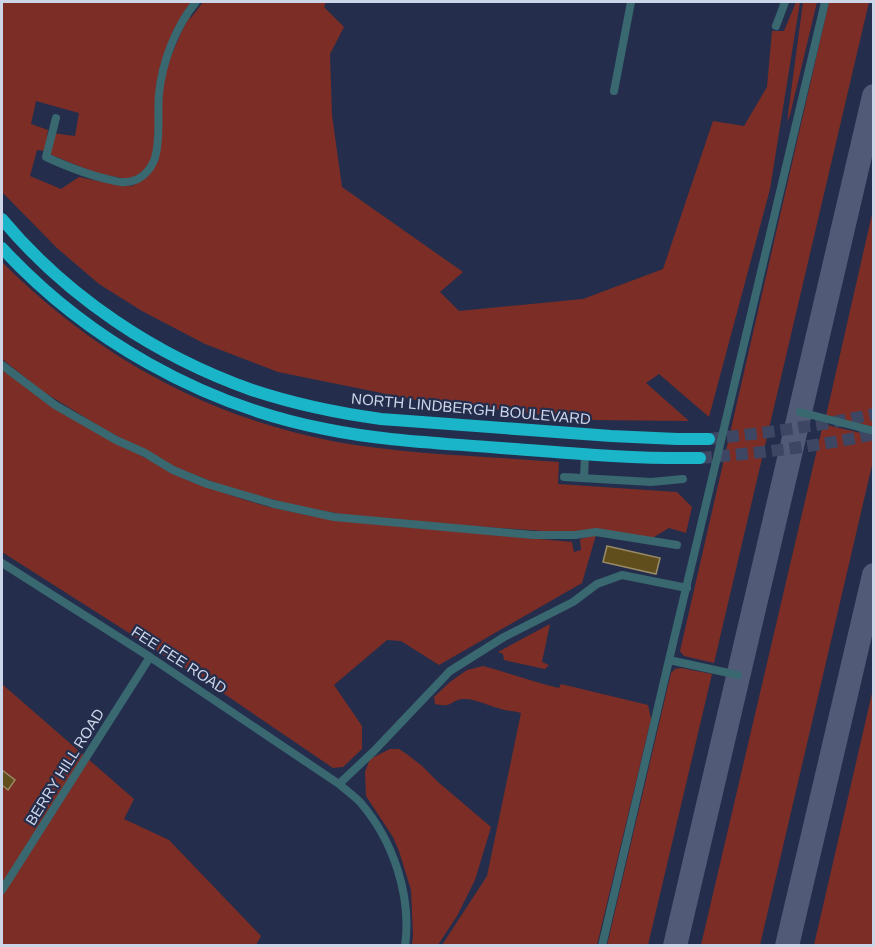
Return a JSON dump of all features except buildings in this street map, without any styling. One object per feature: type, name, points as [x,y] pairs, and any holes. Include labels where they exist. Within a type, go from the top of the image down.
[{"type":"highway","name":"NORTH LINDBERGH BOULEVARD","points":[[2,219],[28,249],[53,272],[133,332],[190,364],[221,378],[273,396],[316,408],[381,419],[633,438],[709,439]]},
{"type":"highway","points":[[2,248],[58,302],[111,341],[168,374],[261,413],[324,429],[367,436],[657,459],[700,458]]},
{"type":"street","points":[[56,118],[46,157],[88,174],[123,183],[136,181],[148,171],[154,160],[159,139],[159,95],[167,56],[186,14],[196,2]]},
{"type":"street","points":[[614,91],[632,2]]},
{"type":"street","points":[[776,26],[785,2]]},
{"type":"street","points":[[602,945],[825,2]]},
{"type":"street","points":[[2,365],[55,405],[173,470],[207,484],[274,504],[334,517],[533,535],[575,535],[596,532],[677,545]]},
{"type":"street","points":[[800,412],[873,431]]},
{"type":"street","points":[[584,478],[585,454]]},
{"type":"street","points":[[564,477],[651,482],[682,479]]},
{"type":"street","name":"FEE FEE ROAD","points":[[2,563],[150,657],[339,784],[359,802],[376,826],[390,852],[401,881],[406,906],[405,945]]},
{"type":"street","points":[[339,784],[374,752],[450,671],[504,637],[573,602],[597,584],[622,575],[687,588]]},
{"type":"street","name":"BERRY HILL ROAD","points":[[2,890],[150,657]]},
{"type":"street","points":[[669,660],[738,675]]},
{"type":"shaded area","points":[[2,2],[191,2],[174,29],[156,85],[156,145],[150,164],[141,175],[127,179],[96,173],[49,154],[52,133],[75,136],[79,113],[36,101],[31,124],[48,130],[45,151],[37,150],[30,176],[61,189],[79,177],[132,186],[147,177],[157,162],[162,87],[169,61],[191,13],[190,19],[203,2],[326,2],[324,7],[344,27],[330,54],[332,115],[342,187],[463,272],[440,292],[459,311],[583,299],[663,269],[713,121],[744,126],[767,87],[772,31],[784,31],[796,2],[800,2],[770,189],[709,417],[659,374],[646,383],[689,421],[592,420],[421,401],[278,372],[205,344],[142,311],[99,284],[57,248],[2,192]]},
{"type":"shaded area","points":[[803,2],[817,2],[787,122]]},
{"type":"shaded area","points":[[829,2],[869,2],[714,663],[684,656],[680,651]]},
{"type":"shaded area","points":[[873,210],[873,427],[826,416]]},
{"type":"shaded area","points":[[2,262],[38,296],[115,354],[198,399],[243,417],[289,431],[365,446],[559,462],[558,484],[677,492],[692,507],[686,533],[669,528],[654,537],[643,538],[352,516],[297,506],[229,488],[179,469],[104,429],[42,391],[2,359]]},
{"type":"shaded area","points":[[2,369],[85,426],[185,479],[265,506],[355,522],[572,542],[574,552],[581,550],[580,539],[596,535],[582,583],[439,665],[401,641],[387,640],[334,685],[362,726],[362,749],[343,767],[333,768],[217,689],[2,552]]},
{"type":"shaded area","points":[[823,424],[873,436],[873,461],[760,945],[701,945]]},
{"type":"shaded area","points":[[550,624],[542,662],[549,665],[545,669],[504,660],[503,654],[498,652]]},
{"type":"shaded area","points":[[483,666],[559,688],[561,684],[648,705],[651,719],[597,945],[442,945],[487,876],[521,713],[467,699],[445,705],[435,704],[434,697],[450,682],[467,670]]},
{"type":"shaded area","points":[[681,668],[712,674],[648,945],[607,945],[671,673]]},
{"type":"shaded area","points":[[2,684],[134,799],[124,819],[169,840],[261,936],[256,945],[2,945]]},
{"type":"shaded area","points":[[873,689],[873,945],[814,945]]},
{"type":"shaded area","points":[[390,749],[399,749],[408,755],[491,827],[475,880],[457,916],[438,945],[412,945],[411,890],[399,851],[393,837],[366,796],[365,772],[370,759]]},
{"type":"taxiway","points":[[675,946],[874,96]]},
{"type":"taxiway","points":[[787,946],[874,575]]},
{"type":"tunnel","points":[[709,439],[792,429],[874,414]]},
{"type":"tunnel","points":[[700,458],[787,449],[874,434]]}]
